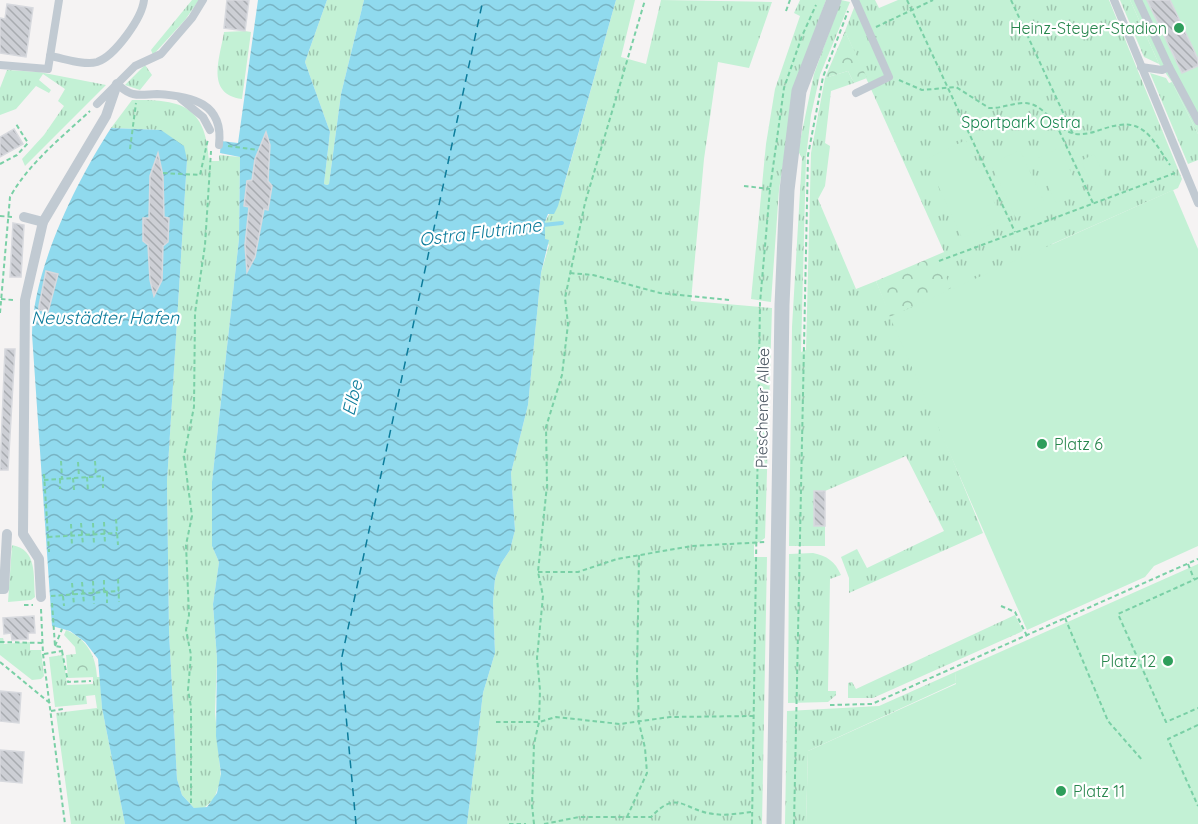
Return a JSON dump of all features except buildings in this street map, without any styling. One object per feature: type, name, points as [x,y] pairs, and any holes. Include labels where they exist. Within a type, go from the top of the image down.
[{"type":"street","name":"Pieschener Allee","points":[[774,824],[782,305],[787,190],[799,91],[834,0]]},
{"type":"street","points":[[46,597],[39,559],[23,534],[21,300],[43,222],[106,116],[117,84]]},
{"type":"street","points":[[24,217],[43,222]]},
{"type":"street","points":[[0,589],[4,590],[5,534],[23,534]]},
{"type":"lane","points":[[0,65],[48,69],[59,0]]},
{"type":"lane","points":[[50,56],[98,62],[107,57],[135,25],[144,0]]},
{"type":"lane","points":[[98,104],[135,66],[161,54],[192,18],[203,0]]},
{"type":"lane","points":[[855,0],[889,77],[855,93]]},
{"type":"lane","points":[[1114,0],[1198,203]]},
{"type":"lane","points":[[1138,0],[1169,68],[1198,122]]},
{"type":"lane","points":[[1141,67],[1162,70],[1169,68]]},
{"type":"lane","points":[[117,84],[129,93],[177,96],[190,99],[213,111],[219,122],[219,145]]},
{"type":"lane","points":[[177,96],[203,117],[210,130]]},
{"type":"path","points":[[534,824],[533,755],[539,722],[540,690],[537,658],[543,596],[538,572],[547,485],[546,427],[553,396],[562,375],[568,324],[566,298],[585,203],[645,0]]},
{"type":"path","points":[[786,11],[790,0]]},
{"type":"path","points":[[752,824],[760,303],[770,189],[784,88],[802,36],[819,0]]},
{"type":"path","points":[[907,0],[1015,232]]},
{"type":"path","points":[[870,30],[933,0]]},
{"type":"path","points":[[1011,0],[1073,134]]},
{"type":"path","points":[[794,824],[808,156],[823,77],[850,8]]},
{"type":"path","points":[[889,77],[922,90],[956,87],[989,108],[1023,103],[1034,105],[1055,123],[1073,134],[1084,134],[1118,124],[1130,123],[1141,128],[1174,173],[939,261]]},
{"type":"path","points":[[130,149],[137,95]]},
{"type":"path","points":[[0,313],[6,216],[16,186],[45,152],[98,104]]},
{"type":"path","points":[[1055,123],[1092,203]]},
{"type":"path","points":[[0,164],[17,155],[28,143],[16,124]]},
{"type":"path","points":[[200,175],[210,130]]},
{"type":"path","points":[[191,803],[191,707],[188,690],[191,656],[186,630],[189,615],[186,552],[192,516],[184,456],[194,407],[192,393],[196,356],[195,313],[205,245],[210,130]]},
{"type":"path","points":[[219,145],[258,150]]},
{"type":"path","points":[[163,173],[209,175]]},
{"type":"path","points":[[744,186],[787,190]]},
{"type":"path","points":[[0,216],[12,217]]},
{"type":"path","points":[[570,273],[593,275],[660,293],[729,300]]},
{"type":"path","points":[[1,299],[21,300]]},
{"type":"path","points":[[95,461],[96,476]]},
{"type":"path","points":[[60,489],[61,462]]},
{"type":"path","points":[[78,462],[79,477]]},
{"type":"path","points":[[44,480],[103,476],[103,488]]},
{"type":"path","points":[[87,477],[88,491]]},
{"type":"path","points":[[73,478],[74,490]]},
{"type":"path","points":[[116,519],[118,545]]},
{"type":"path","points":[[104,522],[105,544]]},
{"type":"path","points":[[81,523],[83,545]]},
{"type":"path","points":[[93,523],[94,545]]},
{"type":"path","points":[[71,524],[72,546]]},
{"type":"path","points":[[48,537],[117,532]]},
{"type":"path","points":[[538,572],[578,572],[639,555],[692,546],[778,542]]},
{"type":"path","points":[[627,817],[647,773],[645,748],[639,723],[639,555]]},
{"type":"path","points":[[830,705],[872,704],[1198,559]]},
{"type":"path","points":[[1188,564],[1196,579],[1118,614],[1166,722],[1198,708]]},
{"type":"path","points":[[118,579],[119,602]]},
{"type":"path","points":[[104,580],[107,603]]},
{"type":"path","points":[[93,581],[94,604]]},
{"type":"path","points":[[82,582],[84,604]]},
{"type":"path","points":[[72,583],[74,605]]},
{"type":"path","points":[[65,824],[43,643],[46,597],[119,591]]},
{"type":"path","points":[[63,595],[64,606]]},
{"type":"path","points":[[1001,606],[1015,612],[1027,636]]},
{"type":"path","points":[[1065,618],[1108,722],[1143,761]]},
{"type":"path","points":[[55,646],[62,630]]},
{"type":"path","points":[[54,641],[55,646]]},
{"type":"path","points":[[0,642],[43,643]]},
{"type":"path","points":[[55,646],[61,647],[68,682],[91,681]]},
{"type":"path","points":[[44,654],[62,651]]},
{"type":"path","points":[[1,663],[51,704]]},
{"type":"path","points":[[51,711],[63,709]]},
{"type":"path","points":[[496,722],[539,722],[556,717],[598,722],[639,723],[670,717],[754,716]]},
{"type":"path","points":[[1198,725],[1168,739],[1198,806]]},
{"type":"path","points":[[544,824],[579,816],[651,817],[662,805],[673,801],[716,815],[752,812]]},
{"type":"path","points":[[509,824],[526,824]]},
{"type":"green space","points":[[192,0],[199,0],[185,20],[153,55],[151,50]]},
{"type":"green space","points":[[327,0],[364,0],[341,94],[329,184],[327,185],[324,184],[330,132],[305,62]]},
{"type":"green space","points":[[616,0],[635,0],[621,57],[646,64],[661,0],[772,2],[749,68],[718,62],[704,159],[691,301],[772,308],[765,538],[754,545],[754,557],[767,557],[762,824],[467,824],[483,693],[495,653],[493,602],[495,579],[500,565],[510,550],[515,530],[511,473],[528,405],[541,273],[549,245],[545,240],[545,222],[563,189]]},
{"type":"green space","points":[[800,0],[826,0],[795,87],[779,190],[771,302],[751,299],[766,144],[775,89],[800,16],[794,13]]},
{"type":"green space","name":"Sportpark Ostra","points":[[841,0],[850,2],[820,75],[811,115],[806,158],[801,352],[806,350],[811,153],[825,78],[848,71],[854,83],[831,91],[825,143],[830,146],[825,186],[818,199],[856,289],[876,281],[891,317],[944,252],[845,31],[857,0],[875,0],[879,8],[898,0],[1109,0],[1182,179],[1178,188],[1052,244],[924,390],[983,533],[849,593],[849,578],[841,557],[857,549],[867,568],[944,531],[906,456],[825,491],[814,491],[814,526],[825,526],[825,546],[789,546],[792,327],[802,158],[798,151],[814,74]]},
{"type":"green space","points":[[1011,0],[1016,11],[1026,6],[1034,24],[1024,29],[1019,18],[1009,22],[1001,5]]},
{"type":"green space","points":[[1120,0],[1130,0],[1159,64],[1144,57]]},
{"type":"green space","points":[[1130,0],[1198,0],[1198,134],[1172,82],[1159,64]]},
{"type":"green space","points":[[845,31],[867,78],[854,83],[848,71],[825,78]]},
{"type":"green space","points":[[224,32],[251,32],[242,99],[230,96],[223,90],[219,82],[218,63]]},
{"type":"green space","points":[[145,65],[152,75],[140,90],[125,85]]},
{"type":"green space","points":[[7,70],[39,72],[106,85],[25,166],[22,159],[44,135],[64,106],[58,101],[65,89],[43,74],[39,80],[51,90],[49,93],[36,86],[16,109],[0,115],[0,88]]},
{"type":"green space","points":[[1150,73],[1166,78],[1169,83],[1172,82],[1198,134],[1198,160],[1188,164]]},
{"type":"green space","points":[[132,100],[165,101],[178,104],[197,117],[203,128],[209,161],[219,161],[219,155],[240,157],[239,239],[212,482],[212,546],[219,562],[213,604],[217,659],[215,712],[221,779],[214,799],[204,808],[194,808],[182,795],[177,779],[169,632],[167,482],[187,160],[161,130],[111,128]]},
{"type":"green space","points":[[966,140],[1002,219],[962,238],[926,159]]},
{"type":"green space","points":[[1060,148],[1080,192],[1056,203],[1035,159]]},
{"type":"green space","points":[[1020,150],[1045,204],[1016,218],[991,164]]},
{"type":"green space","points":[[1094,154],[1107,181],[1094,188],[1081,161]]},
{"type":"green space","points":[[1173,190],[1198,249],[1198,546],[1154,566],[1145,577],[1027,630],[890,317]]},
{"type":"green space","points":[[944,252],[939,261],[951,288],[890,317],[876,281]]},
{"type":"green space","points":[[12,545],[26,552],[30,558],[34,573],[35,597],[31,600],[8,602]]},
{"type":"green space","points":[[813,553],[830,560],[841,575],[830,579],[828,691],[836,691],[836,695],[828,702],[788,703],[789,554]]},
{"type":"green space","points":[[1198,564],[1198,824],[806,824],[808,751],[956,684],[955,672]]},
{"type":"green space","points":[[1015,615],[1023,631],[873,698],[848,698],[848,683],[852,682],[856,689]]},
{"type":"green space","points":[[66,630],[80,638],[89,649],[95,662],[97,677],[68,678],[66,655],[76,654],[75,647],[64,635]]},
{"type":"green space","points":[[0,638],[3,638],[4,644],[30,642],[30,650],[41,650],[44,676],[41,679],[32,680],[0,655]]},
{"type":"green space","points":[[63,655],[67,685],[93,684],[93,677],[100,677],[102,708],[125,824],[71,824],[56,713],[97,708],[95,695],[86,696],[87,704],[55,707],[49,657]]},
{"type":"green space","points":[[955,672],[956,683],[808,751],[806,824],[785,824],[787,711],[879,706]]},
{"type":"water","points":[[258,0],[327,0],[305,62],[330,132],[324,184],[327,185],[329,184],[341,94],[364,0],[616,0],[558,206],[554,214],[548,214],[545,222],[545,239],[549,240],[541,273],[528,405],[511,473],[515,530],[510,550],[500,565],[495,579],[493,602],[495,653],[483,693],[467,824],[125,824],[102,708],[98,659],[85,642],[70,631],[52,626],[32,334],[34,309],[48,254],[59,227],[84,174],[111,128],[161,130],[184,146],[187,160],[167,482],[169,632],[177,779],[182,795],[194,808],[207,807],[217,793],[221,774],[216,736],[217,659],[213,604],[219,562],[212,546],[212,482],[239,239],[240,157],[220,153],[221,141],[238,143]]},
{"type":"waterway","name":"Ostra Flutrinne","points":[[543,225],[562,223]]},
{"type":"ferry route","points":[[356,824],[341,661],[483,0]]},
{"type":"place","name":"Heinz-Steyer-Stadion","points":[[1179,28]]},
{"type":"place","name":"Platz 6","points":[[1042,444]]},
{"type":"place","name":"Platz 12","points":[[1168,661]]},
{"type":"place","name":"Platz 11","points":[[1061,791]]},
{"type":"water label","name":"Neustädter Hafen","points":[[105,317]]},
{"type":"water label","name":"Elbe","points":[[352,398]]}]
